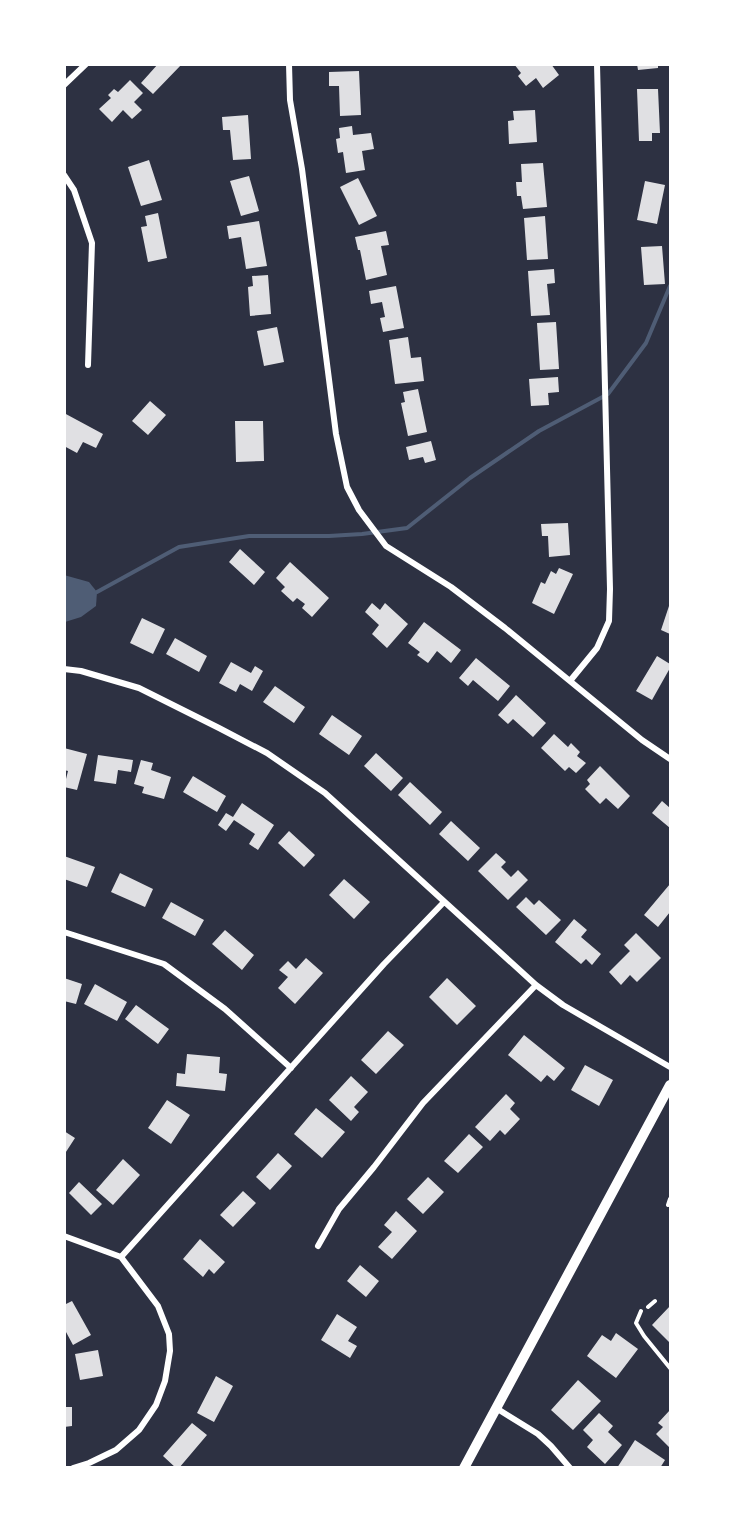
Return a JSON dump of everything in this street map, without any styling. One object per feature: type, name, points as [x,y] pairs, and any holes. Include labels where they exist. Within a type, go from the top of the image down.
[{"type":"main road","points":[[464,1467],[670,1085]]},
{"type":"street","points":[[64,85],[86,64]]},
{"type":"street","points":[[289,64],[290,100],[302,170],[336,434],[347,487],[359,510],[386,546],[450,587],[505,628],[642,740],[670,759]]},
{"type":"street","points":[[570,681],[597,648],[609,621],[597,64]]},
{"type":"street","points":[[64,176],[74,190],[92,243],[88,365]]},
{"type":"street","points":[[64,669],[81,671],[139,688],[267,753],[326,793],[536,986],[563,1005],[670,1067]]},
{"type":"street","points":[[122,1257],[384,964],[444,902]]},
{"type":"street","points":[[64,932],[164,964],[225,1009],[291,1068]]},
{"type":"street","points":[[318,1246],[339,1209],[423,1102],[536,986]]},
{"type":"street","points":[[64,1236],[122,1257],[158,1306],[169,1334],[170,1351],[165,1381],[156,1405],[139,1430],[116,1450],[89,1463],[73,1467]]},
{"type":"street","points":[[496,1408],[538,1434],[570,1467]]},
{"type":"lane","points":[[668,1205],[670,1199]]},
{"type":"lane","points":[[648,1308],[655,1301]]},
{"type":"lane","points":[[641,1311],[636,1323],[670,1368]]},
{"type":"water","points":[[64,575],[89,582],[97,592],[96,606],[81,617],[65,622]]},
{"type":"building","points":[[158,64],[182,64],[153,94],[141,83]]},
{"type":"building","points":[[514,64],[551,64],[559,75],[543,88],[536,78],[526,86],[518,76],[521,73]]},
{"type":"building","points":[[637,64],[658,64],[658,68],[638,70]]},
{"type":"building","points":[[359,71],[361,115],[340,116],[339,86],[329,86],[329,72]]},
{"type":"building","points":[[130,80],[143,93],[134,102],[142,110],[132,119],[123,110],[112,122],[99,109],[111,98],[108,95],[114,89],[118,92]]},
{"type":"building","points":[[637,89],[658,89],[660,133],[652,133],[652,141],[639,141]]},
{"type":"building","points":[[535,110],[537,142],[509,144],[508,121],[514,120],[513,111]]},
{"type":"building","points":[[248,115],[251,159],[233,160],[230,130],[223,130],[222,117]]},
{"type":"building","points":[[352,126],[353,135],[371,133],[374,149],[362,151],[365,170],[346,173],[343,152],[338,153],[336,139],[340,138],[339,128]]},
{"type":"building","points":[[149,160],[162,200],[141,206],[128,167]]},
{"type":"building","points":[[543,163],[547,207],[523,209],[521,196],[517,196],[516,182],[522,182],[521,164]]},
{"type":"building","points":[[249,176],[259,211],[241,216],[230,181]]},
{"type":"building","points":[[358,178],[377,216],[359,225],[340,187]]},
{"type":"building","points":[[645,181],[665,185],[657,224],[637,220]]},
{"type":"building","points":[[158,213],[167,258],[148,262],[141,227],[147,226],[145,216]]},
{"type":"building","points":[[545,216],[548,259],[527,260],[524,218]]},
{"type":"building","points":[[259,221],[267,266],[246,269],[241,237],[229,239],[227,226]]},
{"type":"building","points":[[386,231],[389,245],[381,246],[387,275],[366,280],[355,237]]},
{"type":"building","points":[[662,246],[665,284],[644,285],[641,247]]},
{"type":"building","points":[[554,269],[555,283],[547,284],[550,315],[531,316],[528,271]]},
{"type":"building","points":[[268,275],[271,314],[250,316],[248,287],[253,286],[252,276]]},
{"type":"building","points":[[396,286],[404,328],[383,332],[380,318],[385,317],[382,302],[371,304],[369,291]]},
{"type":"building","points":[[556,322],[559,369],[540,370],[537,323]]},
{"type":"building","points":[[277,327],[284,362],[264,366],[257,331]]},
{"type":"building","points":[[408,337],[411,358],[421,357],[424,381],[395,384],[389,340]]},
{"type":"building","points":[[558,377],[559,392],[548,393],[549,405],[531,406],[529,379]]},
{"type":"building","points":[[418,389],[427,432],[408,436],[401,403],[405,402],[403,392]]},
{"type":"building","points":[[150,401],[166,415],[148,435],[132,421]]},
{"type":"building","points":[[64,413],[103,434],[96,448],[83,442],[77,453],[64,446]]},
{"type":"building","points":[[235,421],[263,421],[264,461],[236,462]]},
{"type":"building","points":[[431,441],[436,460],[425,463],[423,457],[409,460],[406,447]]},
{"type":"building","points":[[568,523],[570,555],[549,557],[548,536],[542,536],[541,524]]},
{"type":"building","points":[[240,549],[265,572],[254,585],[229,562]]},
{"type":"building","points":[[290,562],[329,598],[312,617],[302,608],[305,604],[297,598],[293,602],[281,591],[285,587],[276,578]]},
{"type":"building","points":[[559,568],[573,574],[554,614],[532,603],[541,582],[545,584],[551,571],[556,574]]},
{"type":"building","points":[[372,603],[380,610],[385,603],[408,624],[387,648],[372,634],[379,625],[365,612]]},
{"type":"building","points":[[670,603],[670,634],[661,630]]},
{"type":"building","points":[[142,618],[165,629],[153,654],[130,643]]},
{"type":"building","points":[[424,622],[461,650],[451,663],[437,651],[428,663],[417,655],[420,652],[408,643]]},
{"type":"building","points":[[175,638],[207,656],[199,672],[166,654]]},
{"type":"building","points":[[657,656],[670,664],[670,668],[652,700],[636,691]]},
{"type":"building","points":[[476,658],[510,686],[498,701],[473,680],[468,686],[459,678]]},
{"type":"building","points":[[231,662],[251,673],[255,666],[263,671],[252,691],[240,684],[236,692],[219,683]]},
{"type":"building","points":[[275,686],[305,707],[294,723],[263,702]]},
{"type":"building","points":[[516,695],[546,723],[533,737],[513,719],[508,724],[498,715]]},
{"type":"building","points":[[332,715],[362,736],[349,755],[319,734]]},
{"type":"building","points":[[554,734],[568,747],[571,743],[580,752],[577,756],[586,763],[576,773],[569,767],[565,771],[541,748]]},
{"type":"building","points":[[64,748],[87,754],[77,790],[64,787],[68,771],[64,770]]},
{"type":"building","points":[[376,753],[403,778],[391,791],[364,766]]},
{"type":"building","points":[[98,755],[133,760],[131,772],[118,770],[116,784],[94,781]]},
{"type":"building","points":[[141,760],[153,763],[151,770],[171,777],[164,799],[142,793],[144,787],[134,784]]},
{"type":"building","points":[[600,766],[630,796],[618,809],[606,798],[600,804],[585,789],[590,784],[587,780]]},
{"type":"building","points":[[193,776],[226,796],[217,812],[183,792]]},
{"type":"building","points":[[410,782],[442,812],[430,825],[398,795]]},
{"type":"building","points":[[662,801],[670,808],[670,828],[652,813]]},
{"type":"building","points":[[242,803],[274,825],[258,850],[249,844],[255,834],[234,820],[226,831],[218,825],[226,813],[233,817]]},
{"type":"building","points":[[451,821],[480,848],[468,861],[439,834]]},
{"type":"building","points":[[289,831],[315,855],[304,867],[278,843]]},
{"type":"building","points":[[496,853],[506,862],[501,867],[511,877],[518,870],[528,880],[508,900],[478,871]]},
{"type":"building","points":[[64,856],[95,867],[87,887],[64,879]]},
{"type":"building","points":[[120,873],[153,889],[145,907],[111,892]]},
{"type":"building","points":[[344,879],[370,902],[354,919],[329,895]]},
{"type":"building","points":[[670,884],[670,912],[658,927],[644,915]]},
{"type":"building","points":[[526,897],[534,905],[539,900],[561,920],[546,935],[516,907]]},
{"type":"building","points":[[171,902],[204,920],[195,936],[162,918]]},
{"type":"building","points":[[574,919],[587,930],[581,937],[601,954],[592,965],[586,959],[581,964],[555,942]]},
{"type":"building","points":[[225,930],[254,955],[242,970],[212,944]]},
{"type":"building","points":[[636,933],[661,958],[637,982],[630,975],[621,985],[609,972],[630,951],[624,945]]},
{"type":"building","points":[[306,958],[323,973],[295,1004],[278,988],[288,977],[279,970],[288,961],[296,969]]},
{"type":"building","points":[[64,978],[82,984],[76,1004],[64,1001]]},
{"type":"building","points":[[447,978],[476,1006],[457,1025],[429,997]]},
{"type":"building","points":[[95,984],[127,1002],[117,1021],[84,1004]]},
{"type":"building","points":[[136,1005],[169,1029],[158,1044],[125,1019]]},
{"type":"building","points":[[388,1031],[404,1045],[376,1074],[361,1060]]},
{"type":"building","points":[[524,1035],[565,1068],[554,1081],[547,1075],[541,1082],[508,1055]]},
{"type":"building","points":[[187,1054],[220,1057],[219,1073],[227,1074],[225,1091],[176,1086],[177,1073],[185,1074]]},
{"type":"building","points":[[585,1065],[613,1080],[599,1106],[571,1090]]},
{"type":"building","points":[[351,1076],[368,1092],[354,1107],[359,1112],[351,1121],[329,1100]]},
{"type":"building","points":[[506,1094],[515,1103],[510,1109],[520,1119],[505,1135],[500,1130],[490,1141],[475,1127]]},
{"type":"building","points":[[167,1100],[190,1115],[171,1144],[148,1128]]},
{"type":"building","points":[[316,1108],[345,1132],[322,1158],[294,1134]]},
{"type":"building","points":[[64,1131],[75,1138],[64,1155]]},
{"type":"building","points":[[469,1134],[483,1147],[458,1173],[444,1161]]},
{"type":"building","points":[[278,1153],[292,1166],[270,1190],[256,1177]]},
{"type":"building","points":[[123,1159],[140,1175],[113,1205],[96,1190]]},
{"type":"building","points":[[428,1177],[444,1192],[423,1214],[407,1199]]},
{"type":"building","points":[[79,1182],[102,1204],[91,1215],[69,1193]]},
{"type":"building","points":[[243,1191],[256,1203],[233,1227],[220,1215]]},
{"type":"building","points":[[396,1211],[417,1231],[392,1259],[378,1247],[392,1232],[384,1225]]},
{"type":"building","points":[[200,1239],[225,1262],[214,1274],[209,1269],[203,1277],[183,1259]]},
{"type":"building","points":[[360,1265],[379,1281],[366,1297],[347,1281]]},
{"type":"building","points":[[72,1301],[91,1335],[73,1345],[64,1332],[64,1305]]},
{"type":"building","points":[[670,1306],[670,1343],[652,1325]]},
{"type":"building","points":[[337,1314],[357,1327],[348,1341],[357,1346],[350,1358],[321,1340]]},
{"type":"building","points":[[616,1333],[638,1349],[616,1378],[587,1356],[602,1335],[611,1341]]},
{"type":"building","points":[[98,1350],[103,1376],[80,1380],[75,1354]]},
{"type":"building","points":[[216,1376],[233,1386],[214,1422],[197,1413]]},
{"type":"building","points":[[578,1380],[601,1401],[573,1430],[551,1410]]},
{"type":"building","points":[[64,1407],[72,1407],[72,1426],[64,1427]]},
{"type":"building","points":[[670,1410],[670,1448],[656,1434],[663,1427],[658,1423]]},
{"type":"building","points":[[599,1413],[613,1426],[608,1432],[622,1445],[605,1464],[587,1447],[593,1440],[583,1430]]},
{"type":"building","points":[[192,1423],[207,1435],[179,1468],[176,1468],[163,1456]]},
{"type":"building","points":[[635,1440],[665,1460],[660,1468],[617,1468]]},
{"type":"waterway","points":[[97,592],[179,547],[249,536],[329,536],[407,528],[470,478],[539,431],[608,394],[646,343],[670,286]]}]
